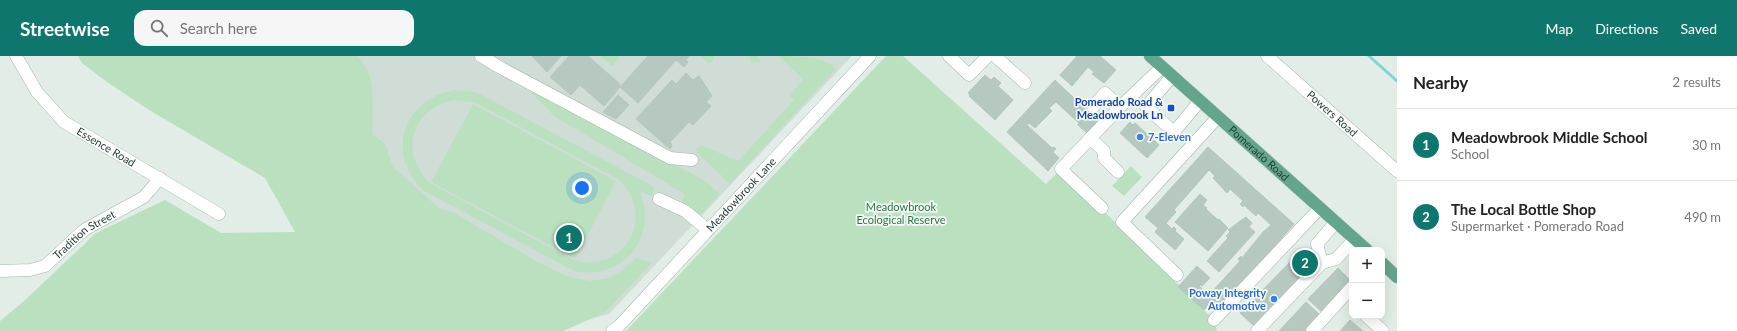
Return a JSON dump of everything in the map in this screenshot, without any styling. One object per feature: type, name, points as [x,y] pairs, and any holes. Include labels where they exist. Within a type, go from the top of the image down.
[{"type":"main road","name":"Pomerado Road","points":[[1150,56],[1363,247]]},
{"type":"main road","points":[[1385,266],[1397,277]]},
{"type":"street","name":"Essence Road","points":[[16,56],[37,92],[64,122],[219,214]]},
{"type":"street","points":[[481,56],[670,158],[692,160]]},
{"type":"street","name":"Meadowbrook Lane","points":[[612,331],[619,326],[870,56]]},
{"type":"street","points":[[949,56],[969,75],[988,56]]},
{"type":"street","points":[[995,56],[1025,83]]},
{"type":"street","name":"Powers Road","points":[[1268,56],[1397,170]]},
{"type":"street","points":[[1102,208],[1061,169],[1120,107],[1162,67]]},
{"type":"street","points":[[1172,76],[1146,107],[1174,132],[1200,101]]},
{"type":"street","points":[[1093,107],[1105,93],[1120,107]]},
{"type":"street","points":[[1177,275],[1122,222],[1218,117]]},
{"type":"street","points":[[1090,138],[1104,151],[1104,158],[1118,172]]},
{"type":"street","name":"Tradition Street","points":[[0,271],[30,270],[45,266],[84,230],[144,197],[160,178]]},
{"type":"street","points":[[659,199],[685,211],[708,230]]},
{"type":"street","points":[[1214,320],[1320,208]]},
{"type":"street","points":[[1322,263],[1317,244],[1336,222]]},
{"type":"street","points":[[1257,331],[1322,263],[1336,259],[1354,239]]},
{"type":"street","points":[[1312,331],[1349,290]]},
{"type":"street","points":[[1369,319],[1383,331]]},
{"type":"shaded area","points":[[247,56],[852,56],[609,314],[587,320],[563,331]]},
{"type":"green space","points":[[78,56],[357,56],[364,64],[371,82],[373,104],[372,134],[385,143],[393,167],[439,208],[455,213],[534,260],[566,276],[590,281],[608,278],[620,272],[636,258],[652,263],[604,313],[563,331],[0,331],[0,321],[24,301],[96,233],[165,200],[221,233],[295,232],[265,178],[149,110],[82,63]]},
{"type":"green space","points":[[600,56],[619,56],[619,59],[612,66]]},
{"type":"green space","points":[[700,56],[714,56],[712,62],[708,63]]},
{"type":"green space","points":[[750,56],[758,56],[761,62],[751,63]]},
{"type":"green space","points":[[779,56],[818,59],[825,61],[836,69],[730,184],[697,152],[696,148],[701,145],[738,161],[794,100],[790,96],[803,79]]},
{"type":"green space","name":"Meadowbrook Ecological Reserve","points":[[886,56],[903,56],[1046,184],[1061,169],[1214,320],[1217,331],[626,331]]},
{"type":"green space","points":[[525,86],[704,180],[720,194],[700,215],[682,202],[685,194],[554,116]]},
{"type":"green space","points":[[455,90],[469,91],[480,94],[655,187],[651,196],[640,191],[644,208],[644,224],[640,239],[632,252],[622,262],[608,269],[592,272],[574,271],[424,191],[412,177],[405,161],[403,146],[405,130],[412,116],[422,105],[437,95]],"holes":[[[455,100],[476,103],[619,180],[630,195],[635,210],[635,225],[630,239],[620,251],[607,259],[591,262],[573,260],[430,183],[420,171],[414,158],[414,133],[420,121],[428,112],[440,104]]]},
{"type":"green space","points":[[473,104],[616,181],[575,259],[431,182]]},
{"type":"green space","points":[[1131,166],[1142,177],[1124,196],[1112,186]]},
{"type":"building","points":[[532,56],[561,56],[547,72]]},
{"type":"building","points":[[569,56],[588,56],[620,84],[620,87],[604,106],[580,85],[571,95],[550,77]]},
{"type":"building","points":[[648,56],[689,56],[686,60],[688,62],[684,67],[676,60],[638,103],[620,87]]},
{"type":"building","points":[[1077,56],[1100,56],[1116,70],[1104,83],[1092,74],[1094,72],[1088,67],[1072,86],[1060,75]]},
{"type":"building","points":[[686,73],[693,80],[699,76],[712,96],[706,102],[711,106],[693,125],[689,122],[670,142],[672,145],[670,149],[636,119],[672,80],[676,84]]},
{"type":"building","points":[[985,75],[991,80],[994,77],[1001,83],[998,86],[1013,100],[995,120],[969,96],[970,95],[968,93]]},
{"type":"building","points":[[1055,80],[1099,122],[1088,134],[1078,125],[1079,123],[1056,102],[1049,108],[1052,111],[1035,128],[1029,123],[1027,125],[1052,148],[1054,147],[1056,149],[1053,152],[1059,158],[1048,171],[1007,132]]},
{"type":"building","points":[[618,95],[629,105],[616,119],[603,112]]},
{"type":"building","points":[[1130,122],[1133,125],[1135,123],[1159,145],[1147,158],[1120,133]]},
{"type":"building","points":[[1208,147],[1294,224],[1219,309],[1211,302],[1204,310],[1178,287],[1197,266],[1210,278],[1202,286],[1199,286],[1209,295],[1240,261],[1238,259],[1241,256],[1242,258],[1263,232],[1271,225],[1258,213],[1256,216],[1244,205],[1243,207],[1240,204],[1243,201],[1230,189],[1227,193],[1213,178],[1215,176],[1209,170],[1174,210],[1176,212],[1166,223],[1172,229],[1174,227],[1176,229],[1175,231],[1184,239],[1175,250],[1155,232],[1158,228],[1145,217]]},
{"type":"building","points":[[1200,194],[1207,200],[1203,205],[1207,208],[1206,209],[1228,228],[1208,251],[1175,222]]},
{"type":"building","points":[[1246,217],[1252,223],[1249,227],[1255,232],[1219,272],[1207,261],[1228,238],[1226,236],[1230,232],[1228,230]]},
{"type":"building","points":[[1300,252],[1311,261],[1311,266],[1254,326],[1240,313]]},
{"type":"building","points":[[1338,268],[1349,279],[1349,285],[1323,313],[1308,299]]},
{"type":"building","points":[[1306,302],[1321,316],[1307,331],[1279,331]]},
{"type":"building","points":[[1350,320],[1363,331],[1340,331]]},
{"type":"waterway","points":[[1369,56],[1397,81]]},
{"type":"place","name":"Pomerado Road & Meadowbrook Ln","points":[[1171,108]]},
{"type":"place","name":"7-Eleven","points":[[1140,137]]},
{"type":"place","name":"Meadowbrook Middle School","points":[[569,238]]},
{"type":"place","name":"The Local Bottle Shop","points":[[1305,263]]},
{"type":"place","name":"Poway Integrity Automotive","points":[[1274,299]]}]
